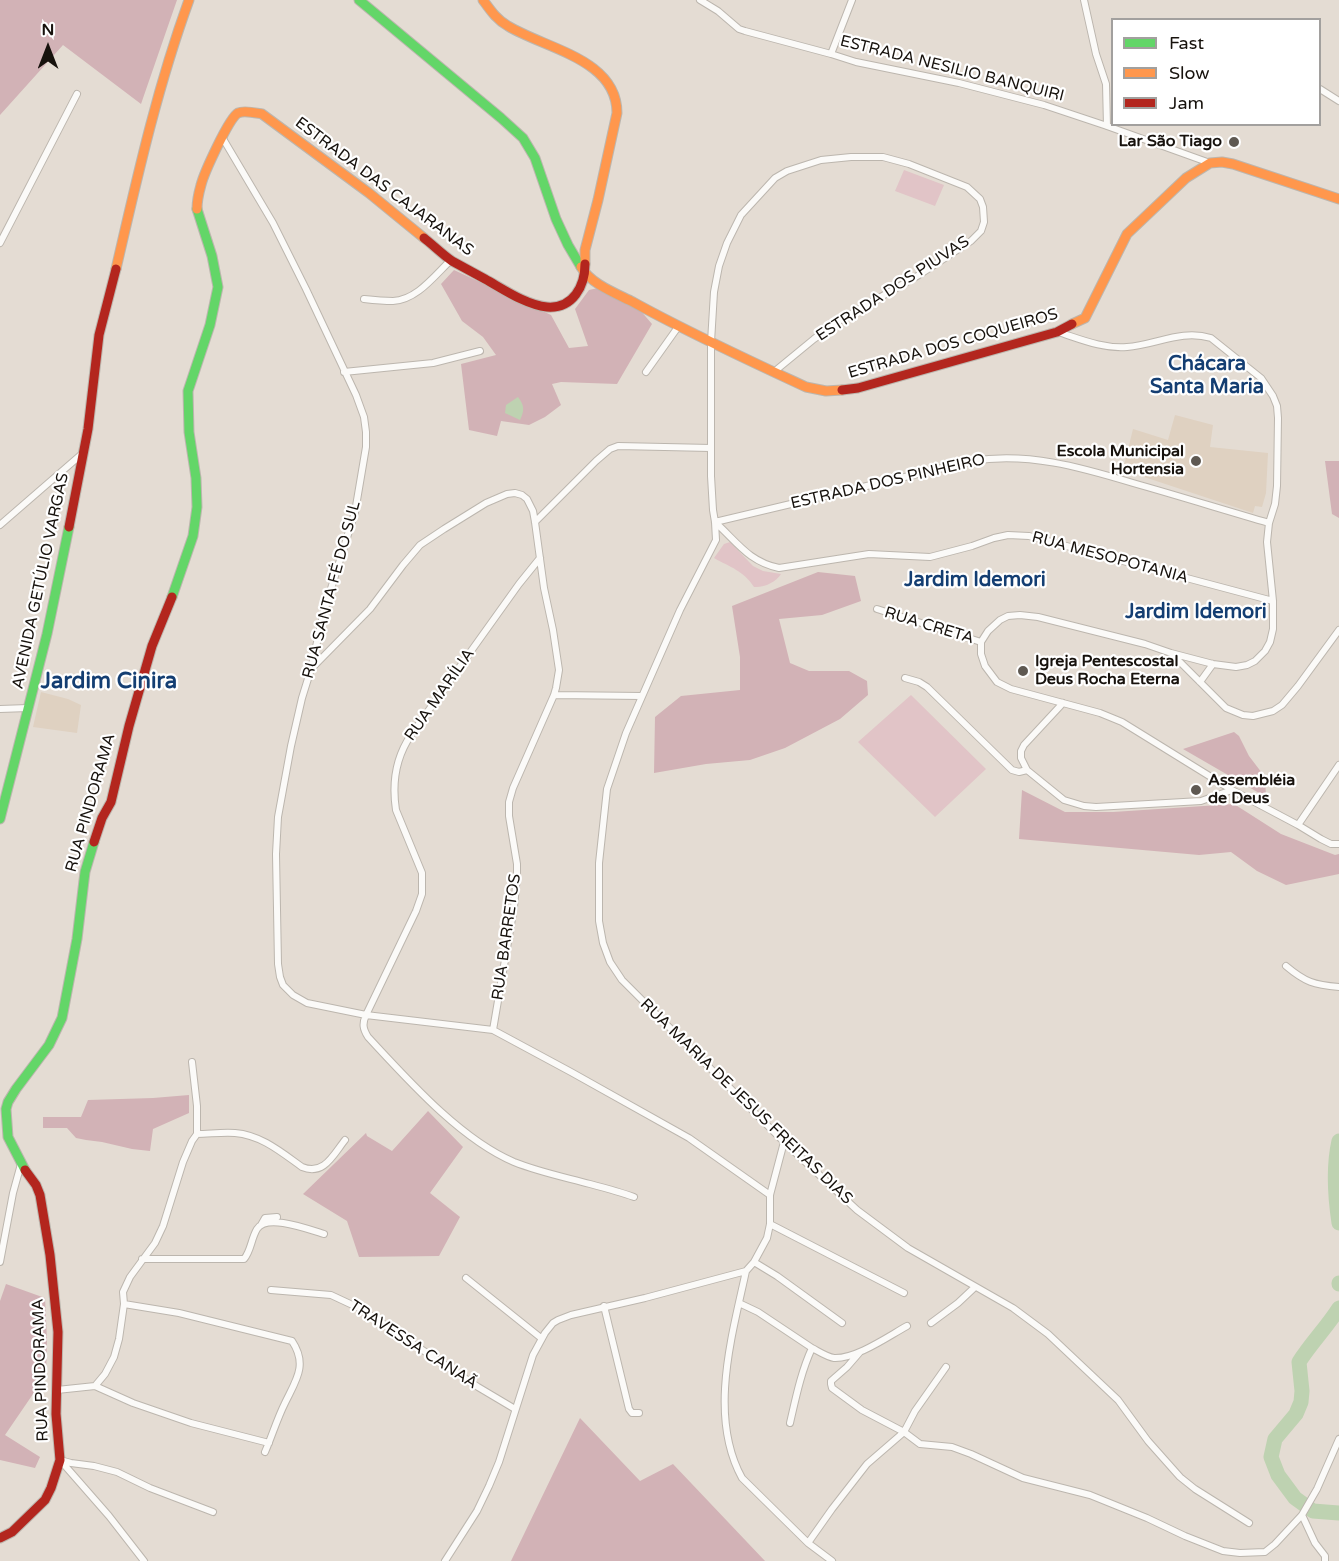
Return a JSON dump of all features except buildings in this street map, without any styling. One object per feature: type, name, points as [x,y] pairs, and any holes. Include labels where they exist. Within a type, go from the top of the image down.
[{"type":"street","name":"AVENIDA GETÚLIO VARGAS","points":[[0,819],[47,634],[88,429],[99,335],[151,123],[172,47],[189,0]]},
{"type":"street","name":"ESTRADA DOS COQUEIROS","points":[[359,0],[523,138],[535,158],[556,219],[585,274],[678,327],[806,387],[821,391],[858,388],[1058,332],[1085,318],[1127,234],[1186,178],[1209,163]]},
{"type":"street","name":"ESTRADA DAS CAJARANAS","points":[[262,114],[369,193],[452,260],[523,300],[548,307],[564,304],[573,299],[578,292],[585,274],[585,250],[617,113],[615,95],[606,79],[588,64],[509,27],[495,17],[483,0]]},
{"type":"street","name":"ESTRADA NESILIO BANQUIRI","points":[[700,0],[718,11],[739,29],[856,62],[959,83],[1044,105],[1209,163],[1233,164],[1339,199]]},
{"type":"street","points":[[831,54],[852,0]]},
{"type":"street","points":[[1084,0],[1096,54],[1109,82],[1107,126]]},
{"type":"street","points":[[1321,90],[1339,101]]},
{"type":"street","points":[[0,243],[77,94]]},
{"type":"street","name":"RUA PINDORAMA","points":[[0,1538],[12,1532],[45,1500],[60,1460],[56,1414],[58,1332],[51,1255],[40,1195],[8,1137],[6,1109],[8,1102],[49,1045],[62,1018],[77,939],[85,872],[102,818],[111,802],[129,726],[152,646],[193,536],[196,518],[196,478],[189,432],[188,391],[210,325],[218,287],[212,256],[198,214],[197,205],[201,184],[232,119],[238,113],[262,114]]},
{"type":"street","name":"RUA SANTA FÉ DO SUL","points":[[222,137],[273,223],[306,289],[356,395],[364,417],[366,432],[366,447],[355,512],[324,611],[302,698],[278,817],[276,887],[280,977],[283,985],[293,995],[307,1003],[366,1014],[494,1030]]},
{"type":"street","name":"ESTRADA DOS PIUVAS","points":[[715,522],[712,510],[711,448],[711,342],[714,292],[718,266],[741,215],[763,190],[787,171],[821,160],[851,157],[883,157],[909,164],[974,192],[983,207],[984,222],[981,231],[971,241],[919,275],[837,322],[775,371]]},
{"type":"street","points":[[364,299],[394,301],[405,299],[418,291],[452,260]]},
{"type":"street","points":[[646,372],[678,327]]},
{"type":"street","points":[[1058,332],[1099,345],[1124,347],[1140,346],[1184,335],[1204,336],[1211,338],[1261,378],[1273,396],[1278,417],[1275,504],[1269,523],[1267,542],[1273,601],[1273,629],[1265,651],[1255,661],[1236,667],[1213,664],[1038,616],[1008,616],[988,631],[981,642],[981,654],[985,666],[997,682],[1011,689],[1100,713],[1122,722],[1232,790],[1321,839],[1331,844],[1339,844]]},
{"type":"street","points":[[344,372],[434,363],[480,351]]},
{"type":"street","points":[[535,522],[596,461],[614,447],[711,448]]},
{"type":"street","points":[[0,525],[83,453]]},
{"type":"street","name":"ESTRADA DOS PINHEIRO","points":[[715,522],[972,461],[1017,458],[1081,468],[1269,523]]},
{"type":"street","name":"RUA BARRETOS","points":[[311,669],[370,609],[420,545],[486,503],[507,494],[522,495],[527,499],[533,511],[559,670],[554,695],[509,802],[518,876],[494,1030]]},
{"type":"street","name":"RUA MESOPOTANIA","points":[[715,522],[748,555],[765,565],[778,568],[869,554],[930,557],[1008,535],[1029,536],[1273,601]]},
{"type":"street","name":"RUA MARIA DE JESUS FREITAS DIAS","points":[[715,522],[714,546],[680,610],[642,696],[626,733],[607,789],[602,827],[599,921],[603,943],[610,962],[622,980],[784,1142],[857,1210],[908,1248],[1013,1308],[1048,1334],[1118,1400],[1148,1441],[1180,1477],[1203,1495],[1249,1522]]},
{"type":"street","name":"RUA MARÍLIA","points":[[366,1014],[422,894],[422,873],[396,810],[394,799],[398,760],[411,735],[540,558]]},
{"type":"street","name":"RUA CRETA","points":[[877,609],[981,642]]},
{"type":"street","points":[[1171,653],[1226,708],[1233,712],[1253,716],[1273,711],[1282,705],[1339,630]]},
{"type":"street","points":[[1200,682],[1213,664]]},
{"type":"street","points":[[905,678],[918,681],[927,687],[1012,770],[1019,772],[1026,770]]},
{"type":"street","points":[[554,695],[642,696]]},
{"type":"street","points":[[1063,703],[1024,745],[1021,758],[1026,770],[1064,800],[1096,807],[1201,801],[1232,790]]},
{"type":"street","points":[[0,709],[28,708]]},
{"type":"street","points":[[1298,825],[1339,765]]},
{"type":"street","points":[[1286,966],[1306,981],[1317,985],[1339,987]]},
{"type":"street","points":[[366,1014],[363,1029],[368,1037],[432,1103],[487,1148],[514,1162],[548,1174],[634,1197]]},
{"type":"street","points":[[494,1030],[689,1138],[770,1194]]},
{"type":"street","points":[[94,1386],[105,1374],[114,1357],[119,1339],[123,1292],[130,1277],[155,1243],[163,1226],[183,1162],[197,1134],[197,1106],[192,1062]]},
{"type":"street","points":[[197,1134],[236,1133],[250,1136],[261,1140],[309,1170],[316,1170],[325,1165],[345,1140]]},
{"type":"street","points":[[784,1142],[770,1194],[770,1224],[767,1238],[754,1262],[746,1271],[729,1359],[724,1415],[729,1445],[742,1478],[808,1542],[832,1561]]},
{"type":"street","points":[[0,1262],[21,1164]]},
{"type":"street","points":[[142,1259],[244,1259],[257,1229],[265,1218],[278,1217]]},
{"type":"street","points":[[261,1225],[273,1222],[324,1234]]},
{"type":"street","points":[[770,1224],[904,1293]]},
{"type":"street","points":[[754,1262],[842,1323]]},
{"type":"street","points":[[445,1561],[481,1503],[499,1462],[533,1355],[548,1328],[558,1320],[604,1306],[645,1298],[746,1271]]},
{"type":"street","points":[[466,1278],[541,1338]]},
{"type":"street","points":[[931,1323],[975,1287]]},
{"type":"street","name":"TRAVESSA CANAÃ","points":[[271,1290],[331,1294],[361,1309],[515,1409]]},
{"type":"street","points":[[739,1303],[758,1312],[812,1348],[831,1357],[860,1352]]},
{"type":"street","points":[[123,1304],[178,1313],[292,1341],[299,1351],[297,1381],[284,1403],[265,1452]]},
{"type":"street","points":[[604,1306],[628,1409],[632,1413],[639,1413]]},
{"type":"street","points":[[907,1326],[860,1352],[831,1381],[832,1388],[862,1410],[904,1432],[920,1444],[952,1447],[1031,1481],[1090,1495],[1223,1551],[1265,1552],[1275,1544],[1302,1515],[1317,1489],[1339,1439]]},
{"type":"street","points":[[790,1423],[799,1384],[812,1348]]},
{"type":"street","points":[[808,1542],[867,1464],[904,1432],[915,1411],[946,1366]]},
{"type":"street","points":[[57,1390],[94,1386],[133,1403],[192,1423],[269,1443]]},
{"type":"street","points":[[60,1460],[117,1472],[150,1488],[213,1512]]},
{"type":"street","points":[[60,1460],[130,1541],[144,1561]]},
{"type":"street","points":[[1302,1515],[1315,1544],[1325,1556],[1325,1561]]},
{"type":"shaded area","points":[[0,0],[177,0],[141,104],[63,45],[0,115]]},
{"type":"shaded area","points":[[904,170],[944,185],[935,206],[895,191]]},
{"type":"shaded area","points":[[454,270],[551,315],[569,348],[588,346],[575,309],[589,290],[598,288],[640,310],[652,324],[617,384],[561,382],[552,384],[561,405],[545,417],[529,425],[501,421],[497,436],[469,430],[461,364],[496,355],[483,337],[462,321],[441,284]]},
{"type":"shaded area","points":[[518,397],[523,409],[520,420],[505,413],[506,405]]},
{"type":"shaded area","name":"Escola Municipal Hortensia","points":[[1175,415],[1213,425],[1210,447],[1268,453],[1266,493],[1262,507],[1255,506],[1253,513],[1123,470],[1133,429],[1168,440]]},
{"type":"shaded area","points":[[1325,461],[1339,461],[1339,518],[1332,514]]},
{"type":"shaded area","points":[[730,542],[753,566],[763,571],[781,574],[769,584],[754,587],[741,573],[714,558],[724,544]]},
{"type":"shaded area","points":[[818,572],[855,576],[861,601],[822,615],[779,619],[790,663],[809,671],[849,671],[867,681],[868,695],[840,719],[785,748],[750,760],[706,764],[654,773],[655,717],[681,696],[740,690],[740,657],[732,606]]},
{"type":"shaded area","points":[[41,692],[81,705],[77,733],[33,727]]},
{"type":"shaded area","points":[[911,695],[986,769],[935,817],[858,742]]},
{"type":"shaded area","points":[[1234,732],[1239,736],[1249,756],[1265,777],[1266,797],[1183,749]]},
{"type":"shaded area","points":[[1022,790],[1065,812],[1113,812],[1234,804],[1281,834],[1335,855],[1339,854],[1339,874],[1286,885],[1257,871],[1231,852],[1199,855],[1019,839]]},
{"type":"shaded area","points":[[189,1095],[189,1113],[153,1129],[150,1151],[76,1138],[67,1128],[43,1128],[43,1117],[81,1117],[88,1100]]},
{"type":"shaded area","points":[[428,1111],[463,1147],[430,1193],[460,1217],[439,1256],[359,1257],[347,1221],[303,1194],[366,1133],[367,1136],[392,1151]]},
{"type":"shaded area","points":[[6,1284],[45,1298],[46,1375],[5,1435],[40,1457],[35,1468],[0,1460],[0,1301]]},
{"type":"shaded area","points":[[580,1418],[640,1481],[673,1464],[765,1561],[511,1561]]},
{"type":"waterway","points":[[1339,1141],[1335,1182],[1339,1223]]},
{"type":"waterway","points":[[1339,1308],[1299,1362],[1301,1402],[1296,1414],[1275,1439],[1271,1457],[1278,1475],[1295,1498],[1313,1511],[1339,1513]]},
{"type":"traffic: fast","points":[[359,0],[523,138],[535,158],[556,219],[581,267]]},
{"type":"traffic: fast","points":[[172,597],[193,536],[197,507],[196,478],[189,432],[188,391],[210,325],[218,287],[212,256],[197,209]]},
{"type":"traffic: fast","points":[[0,819],[47,634],[69,527]]},
{"type":"traffic: fast","points":[[25,1170],[8,1137],[6,1109],[16,1089],[49,1045],[62,1018],[77,939],[85,872],[94,842]]},
{"type":"traffic: slow","points":[[116,269],[157,100],[189,0]]},
{"type":"traffic: slow","points":[[483,0],[504,24],[559,49],[593,68],[605,80],[614,95],[617,113],[585,250],[585,264]]},
{"type":"traffic: slow","points":[[197,209],[203,179],[223,135],[238,113],[250,112],[262,114],[369,193],[424,238]]},
{"type":"traffic: slow","points":[[1072,324],[1085,318],[1127,234],[1186,178],[1210,163],[1233,164],[1339,199]]},
{"type":"traffic: slow","points":[[581,267],[604,288],[806,387],[826,391],[842,390]]},
{"type":"traffic: jam","points":[[424,238],[452,261],[507,292],[539,306],[556,307],[570,300],[580,288],[585,264]]},
{"type":"traffic: jam","points":[[69,527],[88,429],[99,335],[116,269]]},
{"type":"traffic: jam","points":[[842,390],[858,388],[1057,332],[1072,324]]},
{"type":"traffic: jam","points":[[94,842],[102,818],[111,802],[129,726],[152,646],[172,597]]},
{"type":"traffic: jam","points":[[0,1538],[12,1532],[45,1500],[60,1460],[56,1414],[58,1332],[50,1255],[40,1195],[25,1170]]},
{"type":"place","name":"Lar São Tiago","points":[[1234,142]]},
{"type":"place","name":"Escola Municipal Hortensia","points":[[1196,461]]},
{"type":"place","name":"Igreja Pentescostal Deus Rocha Eterna","points":[[1023,671]]},
{"type":"place","name":"Assembléia de Deus","points":[[1196,790]]},
{"type":"district","name":"Chácara Santa Maria","points":[[1207,376]]},
{"type":"district","name":"Jardim Idemori","points":[[975,581]]},
{"type":"district","name":"Jardim Idemori","points":[[1196,613]]},
{"type":"district","name":"Jardim Cinira","points":[[109,682]]}]
